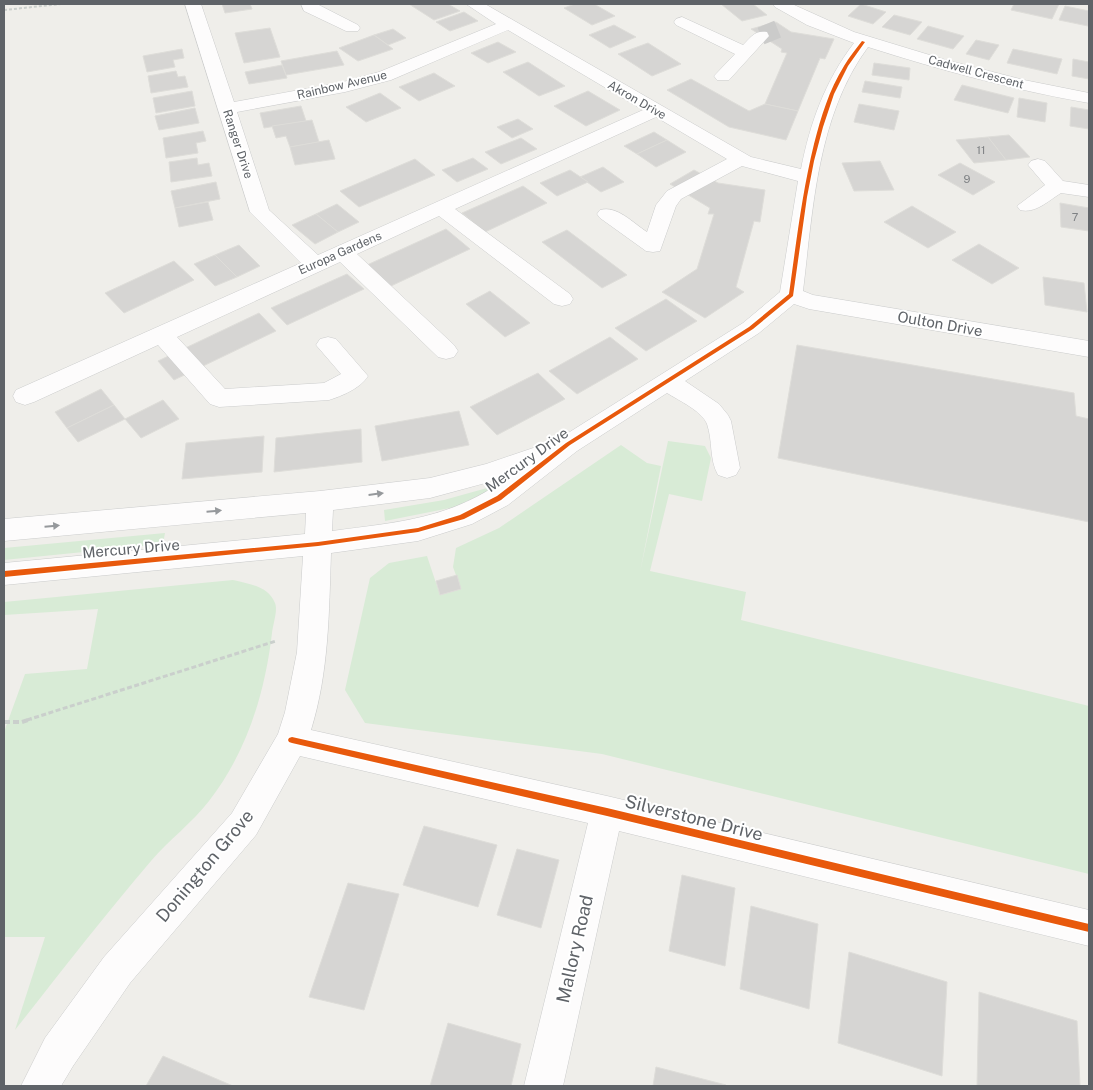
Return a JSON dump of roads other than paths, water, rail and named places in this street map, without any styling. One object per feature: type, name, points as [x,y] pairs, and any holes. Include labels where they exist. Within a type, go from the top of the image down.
[{"type":"street","name":"Ranger Drive","points":[[193,4],[260,212],[315,264]]},
{"type":"street","points":[[308,4],[310,8],[352,28]]},
{"type":"street","name":"Akron Drive","points":[[474,4],[654,111],[741,159],[808,177]]},
{"type":"street","name":"Cadwell Crescent","points":[[781,4],[863,42],[973,73],[1089,98]]},
{"type":"street","points":[[783,27],[810,19]]},
{"type":"street","points":[[682,22],[745,52]]},
{"type":"street","name":"Rainbow Avenue","points":[[226,109],[346,87],[385,76],[509,24]]},
{"type":"street","points":[[723,76],[761,36]]},
{"type":"street","points":[[791,295],[808,177],[832,92],[851,55],[863,42]]},
{"type":"street","name":"Europa Gardens","points":[[25,396],[654,111]]},
{"type":"street","points":[[607,214],[653,246],[666,205],[674,196],[741,159]]},
{"type":"street","points":[[1038,165],[1057,186],[1089,191]]},
{"type":"street","points":[[1028,206],[1057,186]]},
{"type":"street","points":[[441,208],[562,299]]},
{"type":"street","points":[[342,252],[446,351]]},
{"type":"street","name":"Oulton Drive","points":[[791,295],[809,302],[1089,349]]},
{"type":"street","name":"Mercury Drive","points":[[4,574],[318,544],[418,530],[462,517],[499,498],[568,444],[752,328],[791,295]]},
{"type":"street","points":[[161,334],[220,398],[329,390],[356,376],[328,345]]},
{"type":"street","points":[[667,381],[710,410],[719,421],[727,468]]},
{"type":"street","name":"Mercury Drive","points":[[4,530],[320,501],[430,488],[490,473],[568,444]]},
{"type":"street","name":"Donington Grove","points":[[40,1086],[59,1052],[117,970],[244,824],[292,740],[301,712],[312,652],[320,501]]},
{"type":"street","name":"Silverstone Drive","points":[[292,740],[607,812],[1089,928]]},
{"type":"street","name":"Mallory Road","points":[[542,1086],[607,812]]},
{"type":"tunnel","points":[[761,36],[783,27]]}]
